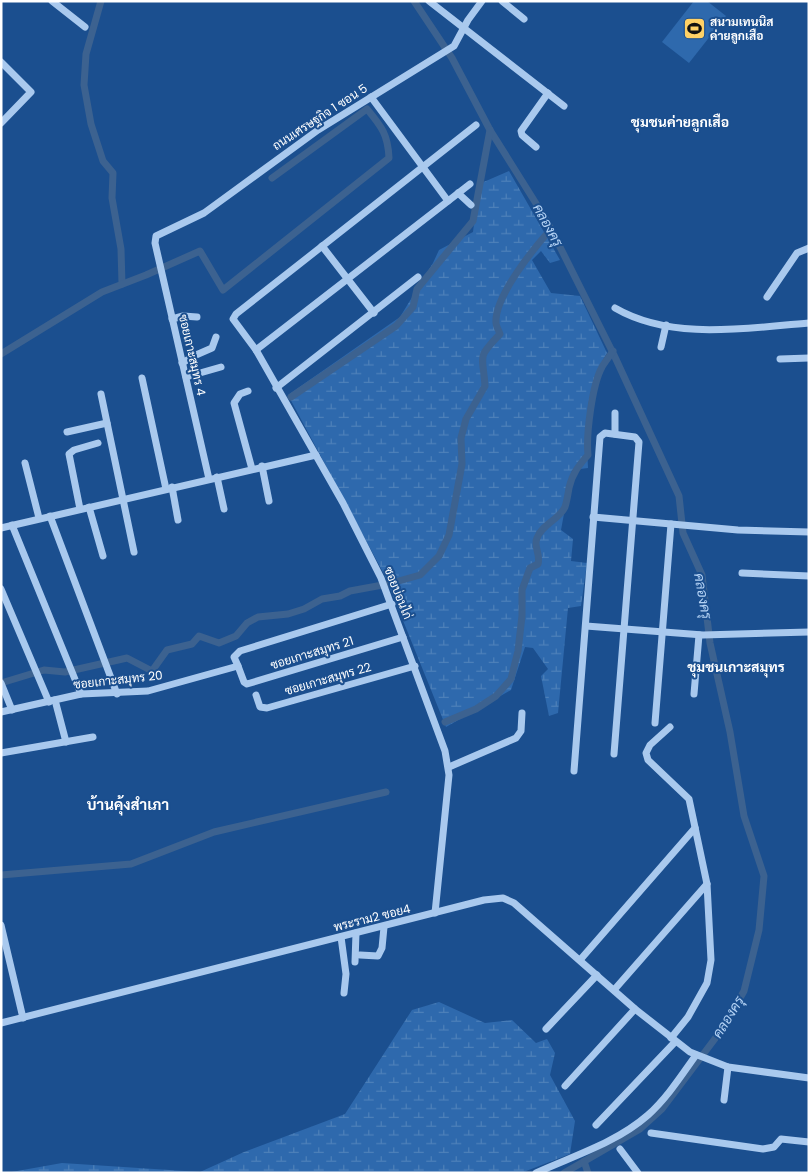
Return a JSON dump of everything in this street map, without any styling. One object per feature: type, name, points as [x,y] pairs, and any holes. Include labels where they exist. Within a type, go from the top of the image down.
[{"type":"street","points":[[52,1],[85,27]]},
{"type":"street","points":[[429,1],[564,106]]},
{"type":"street","name":"ถนนเศรษฐกิจ 1 ซอน 5","points":[[156,236],[204,214],[297,143],[454,46],[482,1]]},
{"type":"street","points":[[502,1],[524,19]]},
{"type":"street","points":[[1,62],[31,92],[1,123]]},
{"type":"street","points":[[536,147],[522,136],[521,131],[548,94]]},
{"type":"street","points":[[371,97],[448,201]]},
{"type":"street","points":[[374,312],[322,246],[476,125]]},
{"type":"street","points":[[256,350],[470,184]]},
{"type":"street","points":[[458,193],[471,205]]},
{"type":"street","name":"ซอยเกาะสมุทร 4","points":[[156,236],[155,243],[182,364],[213,478],[224,509]]},
{"type":"street","name":"ซอยบ่อนไก่","points":[[322,246],[236,314],[233,321],[256,350],[276,388],[316,454],[387,590],[415,666],[449,767],[436,913]]},
{"type":"street","points":[[768,297],[797,253],[809,248]]},
{"type":"street","points":[[276,388],[418,277]]},
{"type":"street","points":[[615,308],[634,319],[702,329],[809,323]]},
{"type":"street","points":[[172,319],[183,316],[197,317]]},
{"type":"street","points":[[661,347],[666,325]]},
{"type":"street","points":[[182,364],[196,354],[212,348],[216,337]]},
{"type":"street","points":[[780,359],[809,358]]},
{"type":"street","points":[[186,377],[221,367]]},
{"type":"street","points":[[142,378],[178,520]]},
{"type":"street","points":[[248,391],[240,394],[234,404],[252,468]]},
{"type":"street","points":[[101,394],[134,552]]},
{"type":"street","points":[[615,413],[615,434]]},
{"type":"street","points":[[67,432],[107,423]]},
{"type":"street","points":[[574,771],[600,437],[605,433],[635,437],[639,442],[614,754]]},
{"type":"street","points":[[80,509],[69,454],[74,450],[98,443]]},
{"type":"street","points":[[1,528],[316,454]]},
{"type":"street","points":[[25,463],[39,518]]},
{"type":"street","points":[[262,466],[269,500]]},
{"type":"street","points":[[89,506],[103,556]]},
{"type":"street","points":[[50,516],[117,694]]},
{"type":"street","points":[[594,517],[745,530],[809,532]]},
{"type":"street","points":[[655,723],[673,524]]},
{"type":"street","points":[[12,525],[81,694]]},
{"type":"street","points":[[742,573],[809,576]]},
{"type":"street","points":[[1,588],[36,672],[52,701],[66,742]]},
{"type":"street","points":[[238,666],[234,657],[240,652],[392,604]]},
{"type":"street","points":[[586,626],[701,635],[809,632]]},
{"type":"street","points":[[694,694],[701,635]]},
{"type":"street","name":"ซอยเกาะสมุทร 21","points":[[238,666],[244,682],[247,684],[404,637]]},
{"type":"street","name":"ซอยเกาะสมุทร 20","points":[[1,712],[81,694],[117,694],[163,687],[238,666]]},
{"type":"street","name":"ซอยเกาะสมุทร 22","points":[[256,695],[260,707],[266,708],[415,666]]},
{"type":"street","points":[[2,684],[12,710]]},
{"type":"street","points":[[449,767],[516,738],[521,731],[522,713]]},
{"type":"street","points":[[596,1125],[673,1040],[707,983],[711,960],[707,884],[689,799],[646,757],[647,749],[670,727]]},
{"type":"street","points":[[1,753],[93,737]]},
{"type":"street","points":[[580,960],[696,828]]},
{"type":"street","points":[[614,990],[707,884]]},
{"type":"street","name":"พระราม2 ซอย4","points":[[1,1023],[492,898],[503,898],[514,903],[673,1040],[697,1055],[728,1067]]},
{"type":"street","points":[[1,925],[23,1018]]},
{"type":"street","points":[[360,955],[378,956],[384,927]]},
{"type":"street","points":[[355,962],[356,933]]},
{"type":"street","points":[[341,937],[346,974],[344,993]]},
{"type":"street","points":[[546,1030],[597,975]]},
{"type":"street","points":[[566,1086],[635,1009]]},
{"type":"street","points":[[536,1173],[578,1156],[632,1126],[656,1107],[697,1055]]},
{"type":"street","points":[[724,1100],[728,1067],[809,1078]]},
{"type":"street","points":[[651,1133],[763,1149],[774,1147],[782,1140],[809,1142]]},
{"type":"street","points":[[620,1149],[638,1173]]},
{"type":"green space","name":"สนามเทนนิส ค่ายลูกเสือ","points":[[694,1],[707,1],[726,16],[689,63],[662,42]]},
{"type":"green space","points":[[509,171],[560,260],[550,263],[541,251],[532,260],[551,293],[580,296],[607,353],[599,367],[590,395],[587,423],[588,468],[572,470],[561,530],[573,539],[571,561],[587,563],[581,606],[568,608],[558,713],[549,716],[541,676],[548,669],[533,648],[525,647],[511,690],[446,727],[385,576],[288,395],[400,317],[439,250],[473,232],[479,184]]},
{"type":"green space","points":[[439,1002],[485,1023],[512,1020],[536,1043],[547,1039],[555,1053],[550,1075],[575,1121],[570,1154],[521,1173],[6,1173],[62,1163],[200,1172],[244,1152],[345,1114],[412,1010]]},
{"type":"waterway","points":[[101,1],[86,54],[84,85],[91,124],[103,161],[113,173],[112,198],[121,249],[122,284]]},
{"type":"waterway","name":"คลองครุ","points":[[414,1],[452,58],[490,130],[547,221],[614,355],[679,496],[683,533],[702,575],[710,643],[730,732],[744,816],[764,876],[759,930],[744,991],[723,1028],[662,1109],[640,1129],[564,1173]]},
{"type":"waterway","points":[[1,354],[102,292],[200,251],[223,290],[389,158],[386,137],[367,109],[272,178]]},
{"type":"waterway","points":[[291,397],[396,326],[413,307],[417,289],[473,221],[490,130]]},
{"type":"waterway","points":[[1,683],[44,670],[65,672],[127,658],[152,671],[167,650],[192,644],[199,636],[219,643],[236,636],[247,623],[258,617],[288,614],[304,609],[322,599],[420,575],[439,556],[449,535],[462,464],[461,438],[466,419],[485,386],[483,357],[487,348],[500,334],[496,323],[501,300],[516,273],[551,229]]},
{"type":"waterway","points":[[445,722],[476,709],[496,696],[511,679],[518,651],[522,616],[522,590],[530,568],[538,564],[539,557],[536,541],[539,533],[565,507],[572,478],[588,455],[589,423],[595,386],[602,367],[613,351]]},
{"type":"waterway","points":[[1,875],[131,864],[214,832],[386,792]]},
{"type":"waterway","points":[[584,1161],[588,1173]]},
{"type":"place","name":"สนามเทนนิส ค่ายลูกเสือ","points":[[694,29]]},
{"type":"district","name":"ชุมชนค่ายลูกเสือ","points":[[680,122]]},
{"type":"district","name":"ชุมชนเกาะสมุทร","points":[[736,667]]},
{"type":"district","name":"บ้านคุ้งสำเภา","points":[[128,805]]}]
